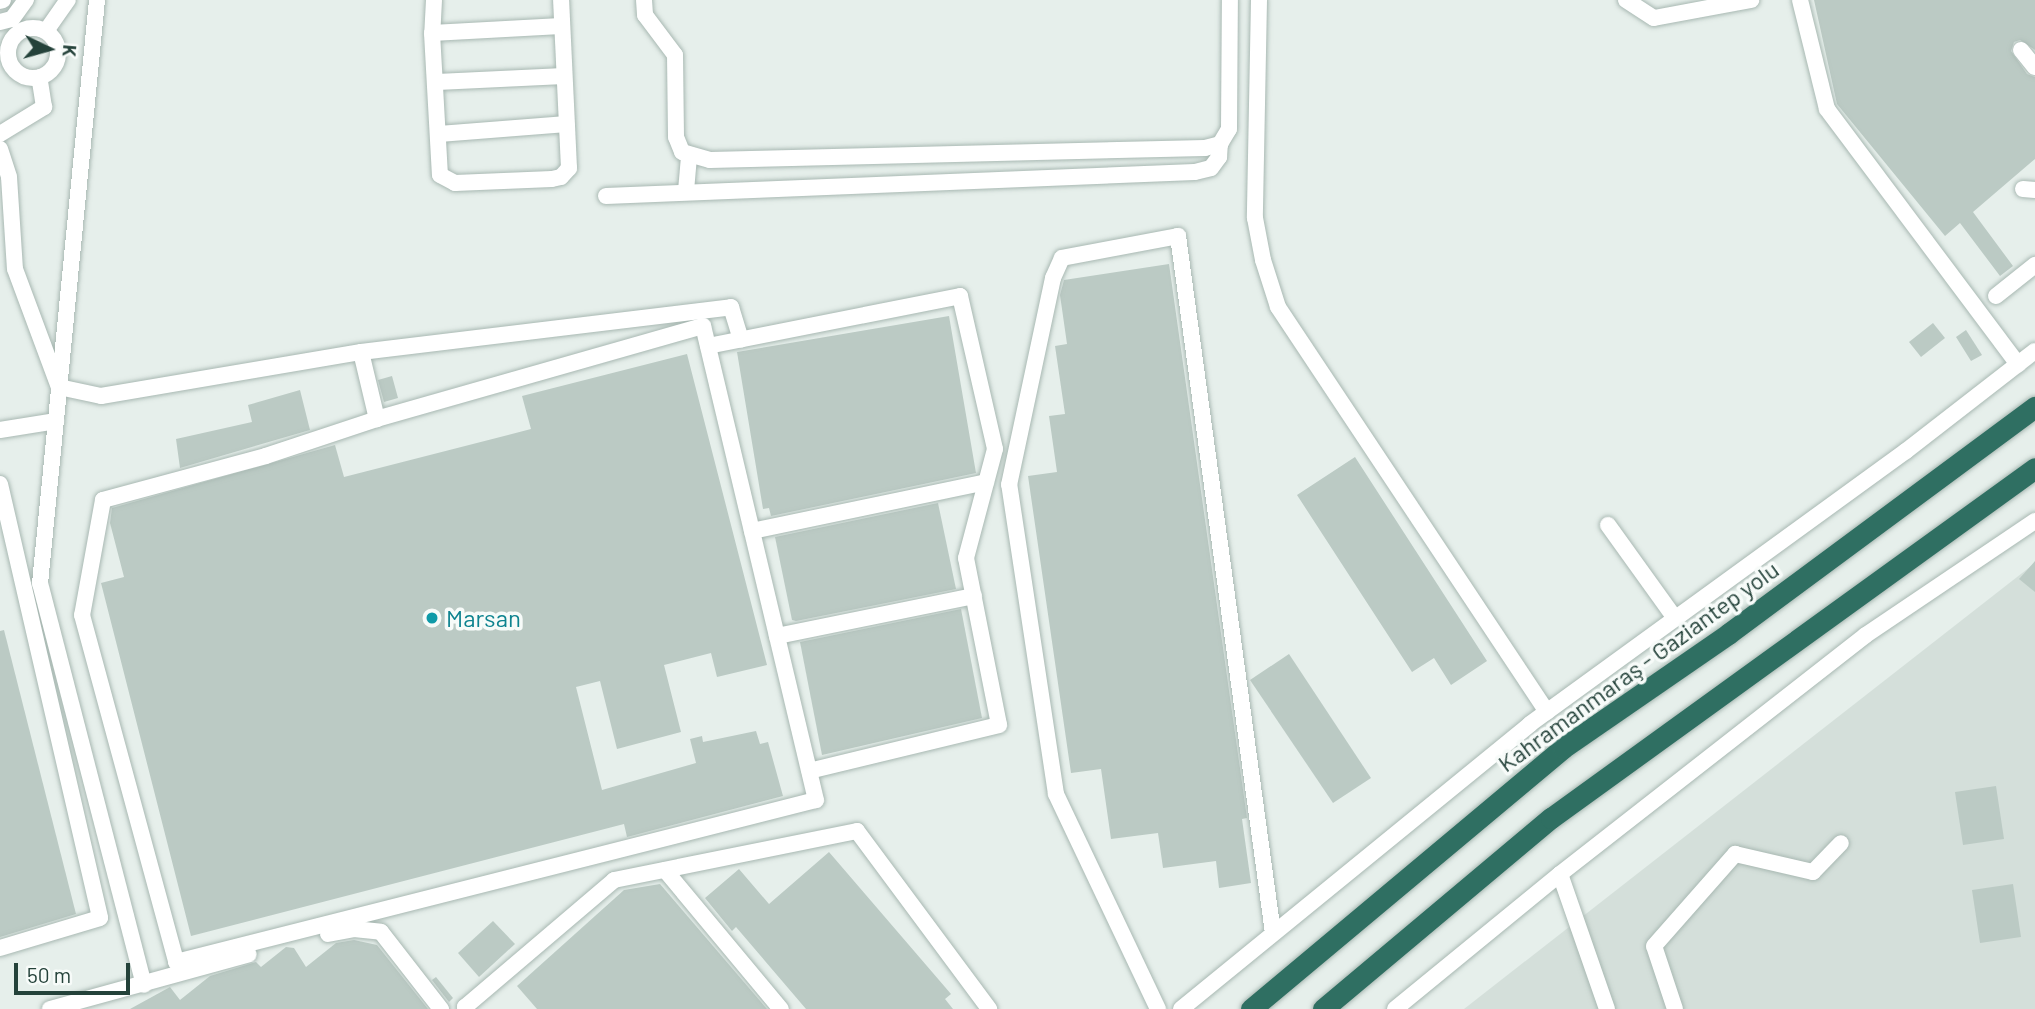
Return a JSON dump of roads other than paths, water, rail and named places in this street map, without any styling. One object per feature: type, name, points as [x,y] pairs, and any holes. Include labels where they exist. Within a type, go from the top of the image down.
[{"type":"highway","name":"Kahramanmaraş - Gaziantep yolu","points":[[1251,1009],[1563,748],[1728,634],[2035,407]]},
{"type":"highway","points":[[1323,1009],[1551,818],[2035,468]]},
{"type":"street","points":[[0,22],[12,19],[26,0]]},
{"type":"street","points":[[46,31],[68,0]]},
{"type":"street","points":[[97,0],[40,583],[144,985]]},
{"type":"street","points":[[433,0],[432,33],[437,82],[440,175],[448,181],[552,179],[561,177],[569,168],[561,0]]},
{"type":"street","points":[[644,0],[645,15],[675,55],[676,137],[682,152],[690,156],[709,160],[1205,148],[1220,144]]},
{"type":"street","points":[[606,196],[1195,172],[1211,168],[1219,158],[1220,144],[1229,129],[1230,0]]},
{"type":"street","points":[[1259,0],[1255,218],[1263,260],[1278,307],[1547,712]]},
{"type":"street","points":[[1626,0],[1654,18],[1751,0]]},
{"type":"street","points":[[1800,0],[1827,109],[2018,364]]},
{"type":"street","points":[[432,33],[561,26]]},
{"type":"street","points":[[39,28],[46,31],[56,43],[57,60],[47,74],[39,77],[22,76],[10,64],[8,47],[11,39],[23,29],[39,28]]},
{"type":"street","points":[[2021,50],[2035,67]]},
{"type":"street","points":[[437,82],[564,76]]},
{"type":"street","points":[[0,134],[44,107],[39,77]]},
{"type":"street","points":[[439,134],[567,124]]},
{"type":"street","points":[[0,149],[9,177],[15,269],[59,387]]},
{"type":"street","points":[[686,191],[690,156]]},
{"type":"street","points":[[1158,1009],[1056,794],[1009,485],[1054,278],[1062,258],[1178,236],[1273,933]]},
{"type":"street","points":[[1996,296],[2035,265]]},
{"type":"street","points":[[708,346],[960,296],[995,449],[966,558],[999,725],[809,771]]},
{"type":"street","points":[[59,387],[101,396],[361,352],[731,307],[741,340]]},
{"type":"street","points":[[703,326],[708,346],[816,800],[176,962],[82,615],[103,500],[266,456],[377,419],[703,326]]},
{"type":"street","points":[[1181,1009],[1547,712],[1906,450],[2035,351]]},
{"type":"street","points":[[361,352],[377,419]]},
{"type":"street","points":[[0,430],[56,421]]},
{"type":"street","points":[[752,531],[986,482]]},
{"type":"street","points":[[0,484],[100,918],[0,948]]},
{"type":"street","points":[[1395,1009],[1560,874],[1866,635],[2035,522]]},
{"type":"street","points":[[1608,525],[1674,617]]},
{"type":"street","points":[[777,635],[974,596]]},
{"type":"street","points":[[466,1008],[614,880],[857,831],[989,1009]]},
{"type":"street","points":[[1675,1009],[1654,946],[1735,854],[1813,872],[1841,843]]},
{"type":"street","points":[[665,870],[781,1009]]},
{"type":"street","points":[[1560,874],[1607,1009]]},
{"type":"street","points":[[50,1009],[277,946],[354,929],[381,932],[441,1009]]},
{"type":"place","name":"Marsan","points":[[432,618]]}]
